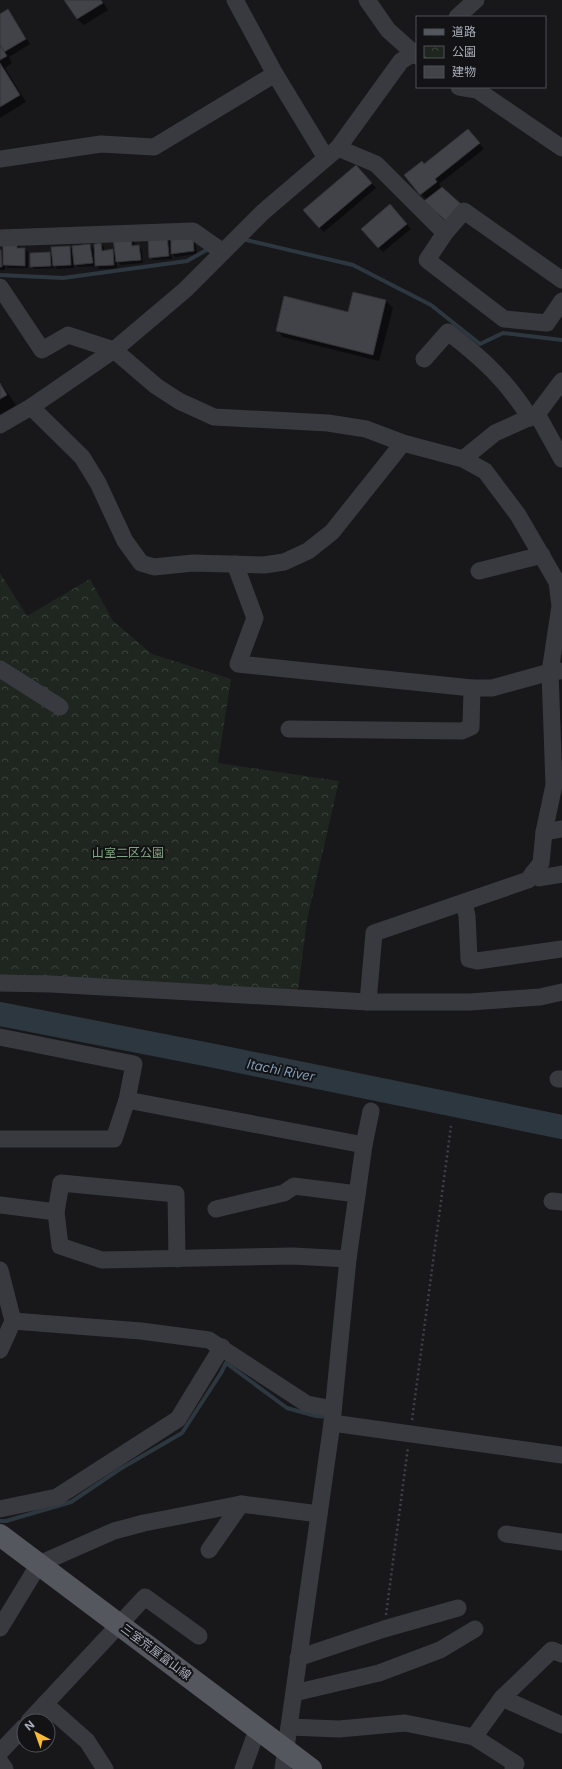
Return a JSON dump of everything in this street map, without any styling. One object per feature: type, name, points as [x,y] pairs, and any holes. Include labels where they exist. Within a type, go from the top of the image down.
[{"type":"main road","name":"三室荒屋富山線","points":[[0,1535],[257,1730],[284,1760],[311,1769]]},
{"type":"street","points":[[235,0],[274,74],[332,153],[376,164],[446,233]]},
{"type":"street","points":[[0,425],[31,407],[114,350],[185,290],[263,212],[332,153],[401,61],[416,53],[388,30],[367,0]]},
{"type":"street","points":[[458,16],[476,0]]},
{"type":"street","points":[[0,159],[101,144],[154,147],[274,74]]},
{"type":"street","points":[[465,88],[477,90],[562,148]]},
{"type":"street","points":[[562,280],[464,211],[427,260],[504,319],[547,323],[562,301]]},
{"type":"street","points":[[0,238],[193,231],[223,252]]},
{"type":"street","points":[[0,287],[42,350],[68,335],[114,350],[156,386],[179,401],[214,417],[328,423],[366,429],[403,443],[463,459],[485,471],[518,515],[557,582],[561,606],[556,671],[557,749],[554,785],[544,832],[541,863],[528,880],[374,933],[368,1002]]},
{"type":"street","points":[[424,359],[448,332],[477,353],[510,388],[533,416],[562,459]]},
{"type":"street","points":[[463,459],[495,433],[533,416],[562,382]]},
{"type":"street","points":[[31,407],[82,458],[98,483],[125,541],[141,563],[154,567],[193,563],[264,565],[284,562],[308,551],[332,532],[403,443]]},
{"type":"street","points":[[479,571],[542,555]]},
{"type":"street","points":[[235,564],[255,618],[238,664],[472,688],[492,688],[556,671]]},
{"type":"street","points":[[0,669],[60,707]]},
{"type":"street","points":[[289,730],[462,731],[471,727],[472,688]]},
{"type":"street","points":[[544,832],[562,829]]},
{"type":"street","points":[[533,873],[539,878],[562,874]]},
{"type":"street","points":[[464,902],[467,916],[469,959],[477,961],[562,949]]},
{"type":"street","points":[[0,983],[51,984],[368,1002],[470,1002],[540,997],[562,992]]},
{"type":"street","points":[[0,1037],[134,1064],[127,1100],[114,1139],[0,1138]]},
{"type":"street","points":[[127,1100],[364,1145]]},
{"type":"street","points":[[284,1760],[332,1416],[348,1259],[364,1145],[371,1111]]},
{"type":"street","points":[[177,1259],[176,1194],[61,1183],[56,1212],[60,1246],[102,1260],[177,1259],[293,1256],[348,1259]]},
{"type":"street","points":[[216,1209],[284,1193],[294,1186],[357,1194]]},
{"type":"street","points":[[0,1205],[56,1212]]},
{"type":"street","points":[[0,1270],[13,1321],[0,1350]]},
{"type":"street","points":[[13,1321],[140,1331],[209,1340],[307,1404],[332,1416],[410,1434],[562,1455]]},
{"type":"street","points":[[0,1509],[57,1497],[178,1419],[222,1348]]},
{"type":"street","points":[[0,1628],[39,1564],[114,1532],[151,1521],[241,1504],[319,1514]]},
{"type":"street","points":[[209,1550],[241,1504]]},
{"type":"street","points":[[506,1534],[562,1542]]},
{"type":"street","points":[[37,1713],[145,1597],[199,1636]]},
{"type":"street","points":[[298,1658],[384,1629],[458,1608]]},
{"type":"street","points":[[294,1693],[379,1673],[440,1650],[475,1629]]},
{"type":"street","points":[[474,1737],[502,1698],[552,1650],[562,1654]]},
{"type":"street","points":[[502,1698],[562,1725]]},
{"type":"street","points":[[45,1704],[88,1742],[105,1769]]},
{"type":"street","points":[[289,1727],[339,1729],[405,1723],[474,1737],[516,1764],[513,1769]]},
{"type":"street","points":[[243,1769],[257,1730]]},
{"type":"street","points":[[0,1752],[16,1735]]},
{"type":"street","points":[[0,1762],[5,1769]]},
{"type":"path","points":[[384,1629],[451,1126]]},
{"type":"green space","name":"山室二区公園","points":[[0,573],[27,616],[90,579],[113,621],[152,654],[231,679],[218,763],[339,781],[307,920],[298,991],[0,977]]},
{"type":"building","points":[[64,0],[101,0],[103,3],[77,19]]},
{"type":"building","points":[[8,9],[26,39],[4,52],[0,45],[0,14]]},
{"type":"building","points":[[0,45],[7,56],[0,60]]},
{"type":"building","points":[[0,63],[20,95],[0,107]]},
{"type":"building","points":[[468,129],[480,143],[435,179],[437,182],[420,195],[404,175],[422,161],[424,164]]},
{"type":"building","points":[[356,165],[372,183],[319,228],[303,210]]},
{"type":"building","points":[[442,187],[462,205],[446,221],[424,201]]},
{"type":"building","points":[[390,204],[407,224],[378,248],[361,229]]},
{"type":"building","points":[[167,235],[169,256],[149,258],[148,237]]},
{"type":"building","points":[[193,236],[194,251],[171,254],[171,238]]},
{"type":"building","points":[[131,237],[132,246],[139,245],[141,260],[116,262],[113,238]]},
{"type":"building","points":[[17,241],[17,248],[25,248],[25,266],[3,265],[3,243]]},
{"type":"building","points":[[101,243],[102,251],[113,249],[114,265],[95,266],[94,244]]},
{"type":"building","points":[[90,244],[93,263],[74,265],[72,246]]},
{"type":"building","points":[[70,246],[71,265],[53,266],[51,247]]},
{"type":"building","points":[[1,250],[2,267],[0,267]]},
{"type":"building","points":[[50,252],[51,266],[30,267],[30,253]]},
{"type":"building","points":[[353,292],[386,300],[373,355],[276,331],[284,296],[348,312]]},
{"type":"building","points":[[0,383],[7,395],[0,399]]},
{"type":"waterway","points":[[242,239],[353,265],[431,305],[480,344],[503,333],[562,340]]},
{"type":"waterway","points":[[0,275],[63,278],[187,261],[210,248]]},
{"type":"waterway","name":"Itachi River","points":[[0,1014],[215,1056],[562,1127]]},
{"type":"waterway","points":[[0,1521],[6,1521],[71,1502],[120,1469],[182,1433],[226,1363],[287,1408],[316,1416],[328,1417]]}]
